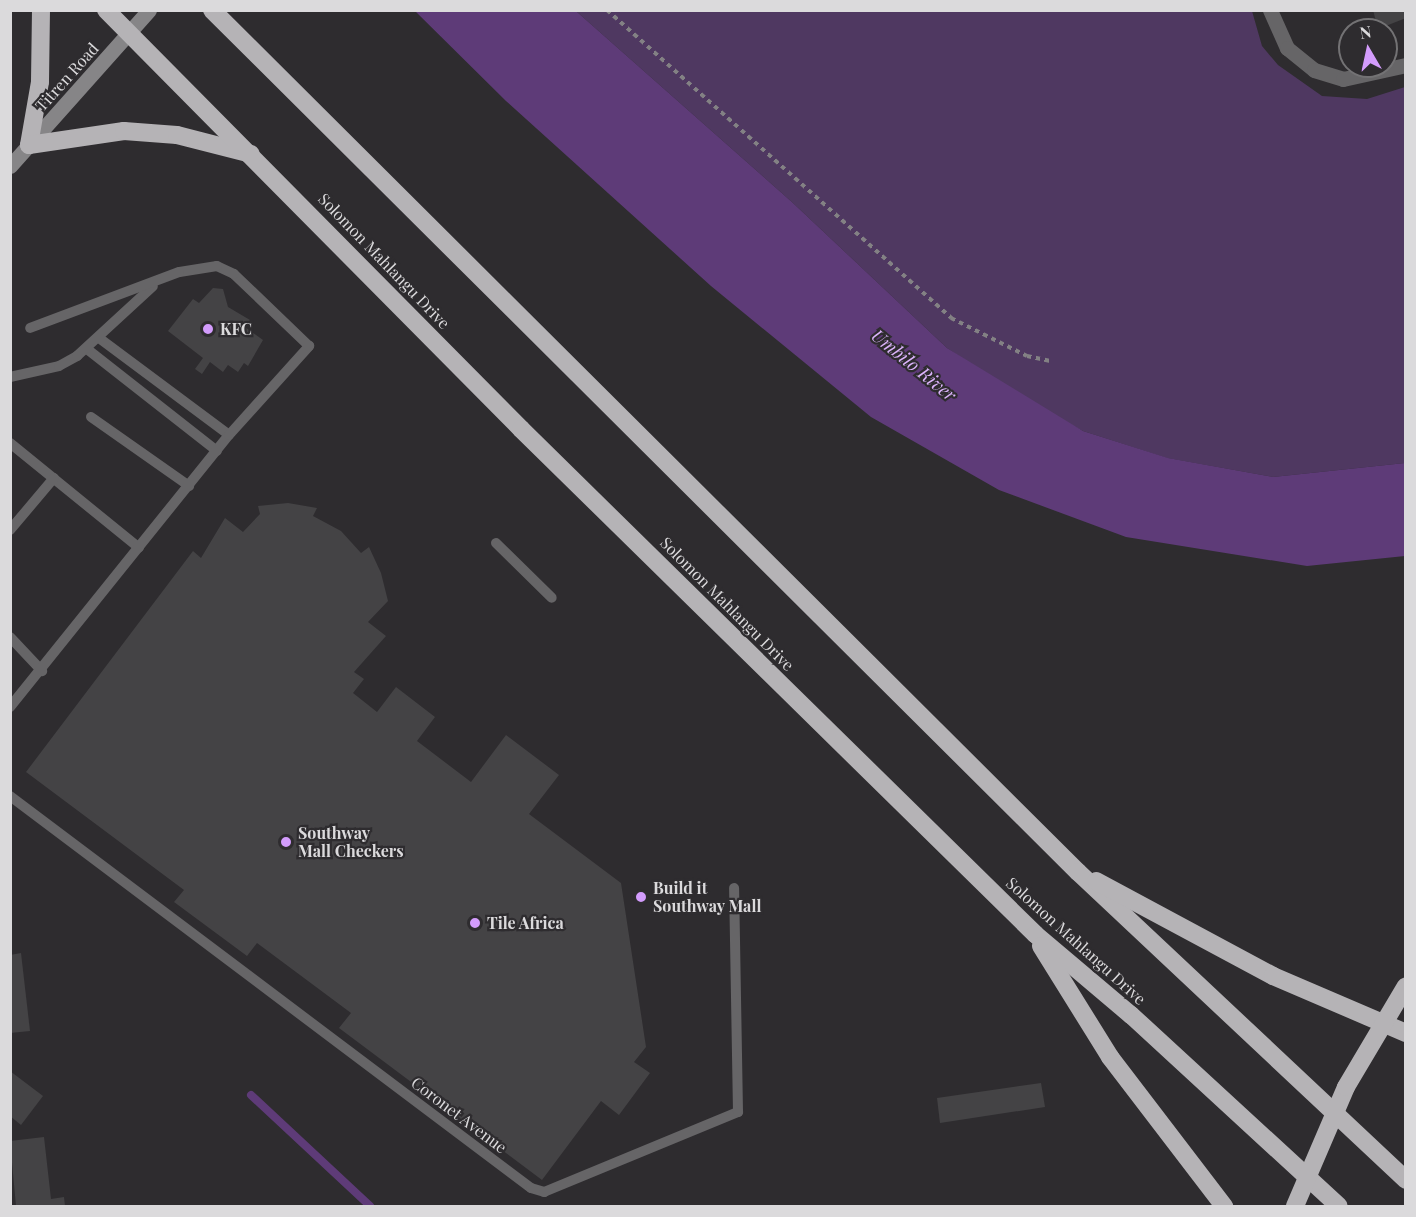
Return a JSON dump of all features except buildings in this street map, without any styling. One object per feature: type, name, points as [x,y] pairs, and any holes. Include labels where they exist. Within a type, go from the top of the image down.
[{"type":"highway","points":[[41,10],[40,82],[29,145],[124,131],[177,135],[252,154]]},
{"type":"highway","name":"Solomon Mahlangu Drive","points":[[106,10],[131,32],[252,154],[521,429],[1035,934],[1131,1016],[1339,1206]]},
{"type":"highway","points":[[212,10],[1078,872],[1406,1180]]},
{"type":"highway","points":[[1078,872],[1273,976],[1406,1033]]},
{"type":"highway","points":[[1035,934],[1110,1057],[1224,1206]]},
{"type":"highway","points":[[1295,1206],[1346,1087],[1406,986]]},
{"type":"street","name":"Titren Road","points":[[10,166],[149,10]]},
{"type":"street","points":[[1270,10],[1287,48],[1314,70],[1342,79],[1406,65]]},
{"type":"lane","points":[[10,707],[42,671],[229,435],[309,346],[234,274],[217,266],[179,272],[155,284],[30,328]]},
{"type":"lane","points":[[10,377],[59,366],[87,349],[155,284]]},
{"type":"lane","points":[[99,338],[229,435]]},
{"type":"lane","points":[[87,349],[217,451]]},
{"type":"lane","points":[[91,417],[189,486]]},
{"type":"lane","points":[[10,443],[140,548]]},
{"type":"lane","points":[[10,530],[54,478]]},
{"type":"lane","points":[[496,543],[552,598]]},
{"type":"lane","points":[[10,637],[42,671]]},
{"type":"lane","name":"Coronet Avenue","points":[[10,796],[531,1188],[544,1192],[738,1112],[734,888]]},
{"type":"path","points":[[606,10],[951,318],[1027,356],[1051,361]]},
{"type":"shaded area","points":[[576,11],[1252,11],[1262,46],[1278,65],[1322,96],[1367,99],[1405,87],[1405,463],[1273,477],[1167,458],[1083,431],[1028,402],[947,348],[793,203]]},
{"type":"water","name":"Umbilo River","points":[[415,11],[576,11],[793,203],[947,348],[1083,431],[1168,458],[1273,477],[1405,463],[1405,556],[1307,566],[1126,537],[999,490],[871,417],[711,286],[506,101]]},
{"type":"waterway","points":[[251,1095],[370,1206]]},
{"type":"place","name":"KFC","points":[[208,329]]},
{"type":"place","name":"Southway Mall Checkers","points":[[286,842]]},
{"type":"place","name":"Build it Southway Mall","points":[[641,897]]},
{"type":"place","name":"Tile Africa","points":[[475,923]]}]
